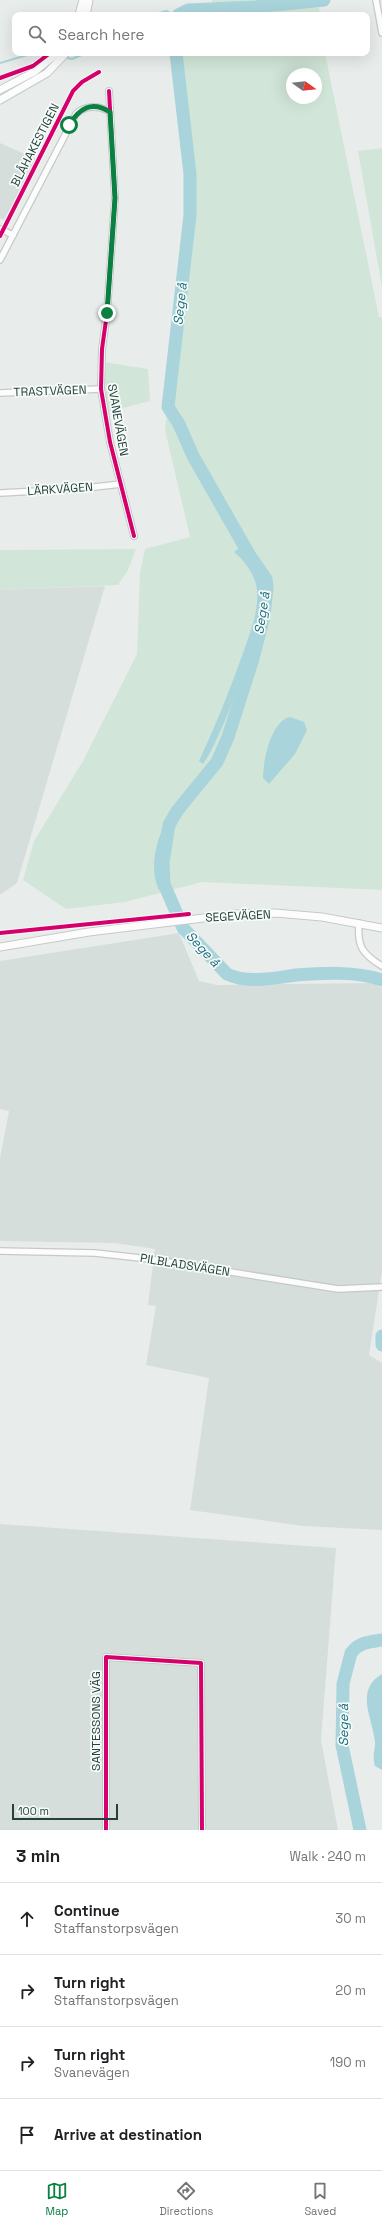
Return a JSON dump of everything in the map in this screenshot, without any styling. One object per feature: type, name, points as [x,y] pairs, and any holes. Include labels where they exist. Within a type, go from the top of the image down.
[{"type":"street","points":[[80,12],[83,0]]},
{"type":"street","points":[[87,12],[89,0]]},
{"type":"street","points":[[376,0],[382,33]]},
{"type":"street","points":[[0,90],[34,72],[59,56]]},
{"type":"street","points":[[0,100],[42,76],[58,62],[62,56]]},
{"type":"street","name":"SVANEVÄGEN","points":[[109,91],[115,198],[107,313],[102,349],[101,389],[110,442],[134,536]]},
{"type":"street","points":[[0,260],[76,114],[87,107],[103,108],[110,112]]},
{"type":"street","points":[[0,229],[13,235]]},
{"type":"street","name":"TRASTVÄGEN","points":[[0,393],[101,389]]},
{"type":"street","name":"LÄRKVÄGEN","points":[[0,494],[77,489],[121,484]]},
{"type":"street","name":"SEGEVÄGEN","points":[[0,947],[191,918],[236,914],[275,914],[359,923],[382,928]]},
{"type":"street","points":[[359,923],[358,938],[361,948],[370,959],[382,966]]},
{"type":"street","name":"PILBLADSVÄGEN","points":[[0,1251],[95,1253],[149,1259],[338,1289],[379,1287]]},
{"type":"street","name":"SANTESSONS VÄG","points":[[106,1830],[106,1657],[201,1663],[202,1830]]},
{"type":"shaded area","points":[[0,143],[36,159],[4,220],[0,218]]},
{"type":"shaded area","points":[[105,586],[17,883],[0,895],[0,590]]},
{"type":"shaded area","points":[[179,933],[199,981],[217,985],[372,983],[382,988],[382,1271],[369,1355],[382,1363],[382,1530],[303,1526],[190,1510],[209,1378],[146,1365],[156,1306],[148,1305],[155,1249],[115,1243],[0,1241],[0,1158],[9,1111],[0,1109],[0,961]]},
{"type":"shaded area","points":[[0,1524],[336,1548],[321,1740],[338,1830],[0,1830]]},
{"type":"green space","points":[[212,0],[318,0],[320,12],[184,12],[188,10],[211,9]]},
{"type":"green space","points":[[176,56],[326,56],[379,317],[382,317],[382,890],[202,882],[125,902],[66,909],[23,880],[34,841],[83,761],[137,654],[140,573],[145,549],[190,537],[165,430],[190,215],[190,174]]},
{"type":"green space","points":[[382,148],[382,287],[358,151]]},
{"type":"green space","points":[[104,362],[148,369],[150,401],[107,412]]},
{"type":"green space","points":[[136,549],[128,570],[118,585],[0,590],[0,550]]},
{"type":"water","points":[[240,547],[256,567],[261,576],[263,595],[259,618],[243,674],[221,729],[203,764],[199,761],[227,696],[255,615],[257,590],[255,579],[246,564],[234,552]]},
{"type":"water","points":[[290,717],[304,722],[307,730],[295,754],[269,784],[263,778],[263,770],[269,742],[273,733],[283,720]]},
{"type":"water","points":[[177,802],[180,804],[168,824],[161,846],[159,867],[162,890],[159,890],[155,879],[154,868],[157,844],[166,822]]},
{"type":"water","points":[[382,1674],[382,1770],[375,1766],[374,1762],[375,1742],[367,1705],[367,1696],[369,1688]]},
{"type":"waterway","name":"Sege å","points":[[184,12],[188,10],[255,7],[324,0]]},
{"type":"waterway","points":[[163,12],[168,12]]},
{"type":"waterway","points":[[0,63],[24,56]]},
{"type":"waterway","points":[[64,57],[72,59],[79,56]]},
{"type":"waterway","name":"Sege å","points":[[176,56],[190,174],[190,215],[168,407],[179,424],[193,456],[250,556],[266,579],[267,588],[264,616],[252,662],[228,737],[217,762],[177,811],[169,825],[163,862],[164,884],[183,928],[227,974],[252,980],[296,975],[339,973],[361,975],[382,980]]},
{"type":"waterway","name":"Sege å","points":[[382,1336],[382,1345]]},
{"type":"waterway","name":"Sege å","points":[[360,1830],[342,1745],[343,1684],[351,1653],[354,1649],[365,1643],[382,1640]]},
{"type":"cycle path","points":[[0,78],[33,66],[46,56]]},
{"type":"cycle path","name":"BLÅHAKESTIGEN","points":[[0,236],[73,91],[82,82],[99,72]]},
{"type":"cycle path","points":[[109,91],[115,198],[107,313],[102,349],[101,389],[110,442],[134,536]]},
{"type":"cycle path","points":[[0,933],[189,914]]},
{"type":"cycle path","points":[[106,1830],[106,1657],[201,1663],[202,1830]]},
{"type":"route","points":[[69,125],[76,114],[80,110],[87,107],[103,108],[110,112],[115,198],[107,313]]}]
